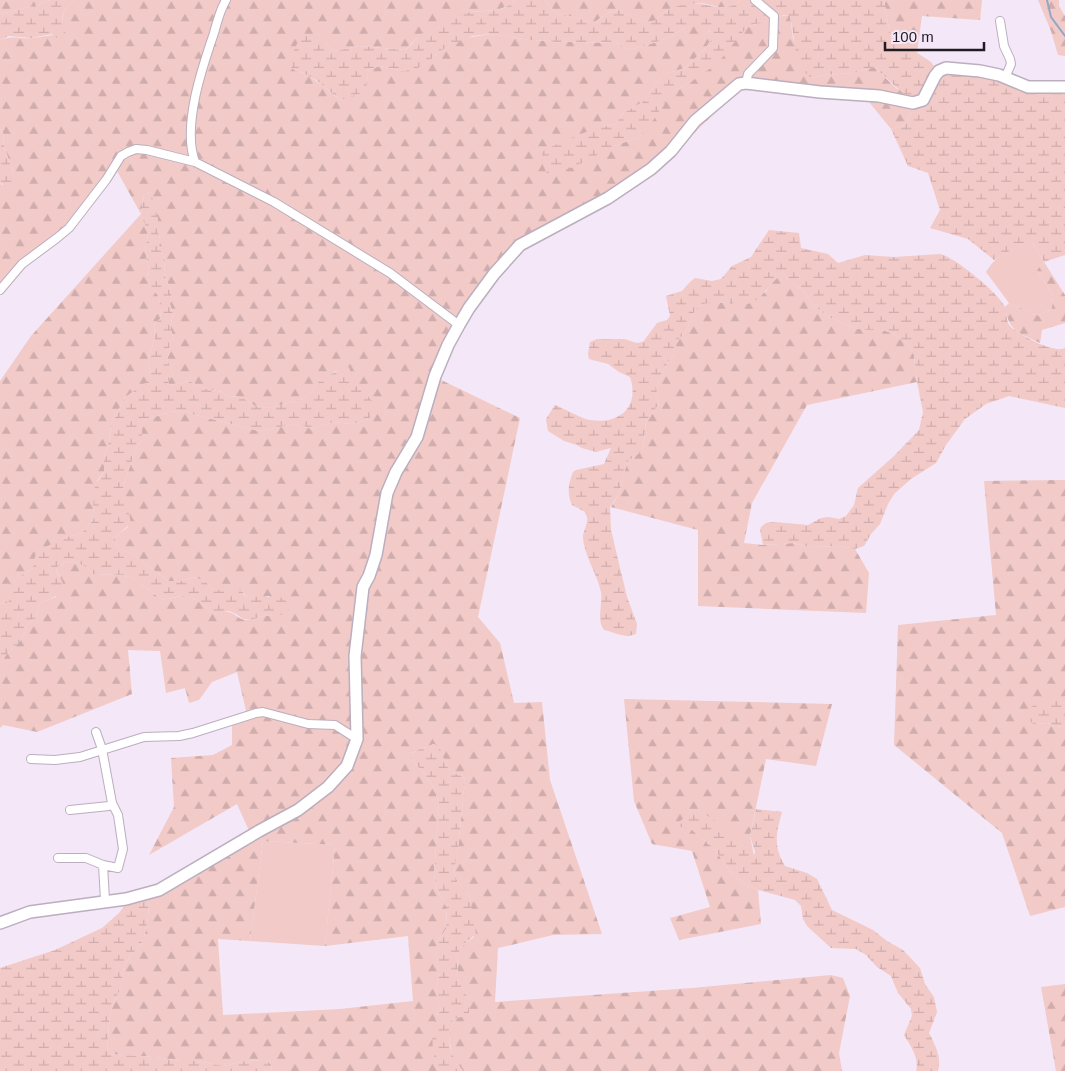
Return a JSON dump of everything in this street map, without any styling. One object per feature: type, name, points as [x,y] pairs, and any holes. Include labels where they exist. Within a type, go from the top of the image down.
[{"type":"street","points":[[195,162],[192,155],[191,127],[195,96],[206,57],[226,0]]},
{"type":"street","points":[[746,83],[748,74],[773,48],[774,16],[755,0]]},
{"type":"street","points":[[1000,20],[1004,46],[1010,59],[1005,78]]},
{"type":"street","points":[[0,923],[30,912],[105,900],[126,899],[159,890],[298,810],[328,787],[347,766],[357,740],[355,656],[363,587],[376,555],[386,493],[417,437],[435,376],[448,344],[469,308],[494,274],[520,245],[608,198],[651,169],[671,151],[695,121],[736,86],[746,83],[820,92],[879,96],[914,103],[923,100],[935,76],[939,71],[946,68],[980,71],[1028,87],[1065,87]]},
{"type":"street","points":[[0,290],[22,264],[68,228],[106,180],[121,156],[136,149],[195,162],[274,202],[390,273],[459,325]]},
{"type":"street","points":[[31,758],[56,760],[80,757],[144,737],[179,736],[263,712],[308,724],[335,725],[357,740]]},
{"type":"street","points":[[58,858],[86,858],[103,865],[118,868],[123,850],[118,815],[112,803],[102,749],[96,732]]},
{"type":"street","points":[[70,810],[109,806],[112,803]]},
{"type":"street","points":[[103,865],[105,900]]},
{"type":"green space","points":[[0,0],[50,0],[38,5],[0,14]]},
{"type":"green space","points":[[50,0],[74,0],[62,16],[65,27],[64,38],[58,39],[52,34],[31,38],[9,36],[0,40],[0,14],[38,5]]},
{"type":"green space","points":[[74,0],[515,0],[510,5],[497,10],[470,12],[420,35],[405,50],[358,46],[336,51],[331,49],[318,34],[294,70],[313,79],[340,100],[367,84],[368,72],[371,69],[380,66],[404,71],[424,65],[442,50],[465,38],[491,34],[557,43],[566,41],[577,43],[616,42],[629,50],[667,38],[696,24],[707,28],[711,34],[711,40],[705,49],[685,68],[662,75],[643,102],[623,113],[616,124],[604,126],[614,146],[639,137],[671,93],[691,82],[746,28],[786,15],[790,15],[793,39],[811,78],[854,73],[874,67],[897,89],[922,95],[913,107],[905,125],[891,129],[869,102],[743,86],[668,158],[527,243],[472,308],[437,378],[520,418],[478,617],[500,643],[514,703],[542,702],[550,780],[602,934],[553,935],[498,948],[495,1002],[692,988],[831,975],[843,978],[850,996],[839,1053],[842,1071],[463,1071],[452,1057],[449,1035],[453,1019],[469,1000],[458,979],[457,955],[464,944],[474,937],[470,897],[457,881],[454,872],[465,780],[463,776],[450,770],[439,749],[434,744],[410,754],[410,758],[431,784],[439,804],[434,874],[437,890],[447,908],[446,929],[436,949],[439,972],[436,993],[441,1010],[437,1015],[438,1071],[272,1071],[271,1064],[265,1060],[245,1061],[224,1066],[197,1061],[107,1054],[112,1008],[121,986],[124,967],[140,945],[144,936],[148,914],[148,896],[251,835],[237,804],[149,855],[174,807],[171,758],[213,755],[232,745],[232,722],[247,715],[237,672],[212,682],[199,700],[189,703],[185,688],[166,693],[160,651],[128,650],[132,694],[37,732],[3,725],[0,728],[0,665],[6,655],[22,639],[27,625],[36,618],[40,603],[56,597],[60,576],[56,572],[57,567],[66,562],[73,561],[86,567],[93,574],[121,575],[132,578],[161,599],[182,596],[191,597],[214,614],[227,612],[248,620],[281,615],[269,596],[250,598],[242,590],[215,590],[204,581],[194,577],[178,582],[168,581],[134,555],[117,546],[115,541],[117,536],[128,527],[123,486],[136,449],[142,440],[142,421],[170,412],[184,410],[192,414],[259,431],[295,424],[311,429],[334,422],[351,424],[364,421],[374,415],[362,390],[336,371],[315,385],[311,392],[303,399],[269,408],[255,406],[241,397],[227,396],[222,392],[206,389],[189,381],[169,385],[168,381],[173,375],[167,359],[170,351],[169,344],[173,337],[170,326],[173,314],[170,304],[172,293],[164,274],[165,260],[159,247],[158,220],[150,192],[144,195],[141,214],[117,171],[67,236],[30,256],[0,290],[0,183],[2,185],[14,175],[4,146],[3,133],[0,129],[0,40],[65,34],[63,15]],"holes":[[[263,841],[335,845],[325,946],[408,936],[413,1001],[340,1009],[223,1015],[218,939],[250,941]]]},
{"type":"green space","points":[[515,0],[545,0],[556,14],[591,22],[595,22],[607,13],[619,10],[645,22],[651,22],[672,8],[694,3],[728,7],[740,0],[884,0],[890,35],[931,62],[937,71],[999,78],[1065,89],[1065,255],[1044,262],[1033,244],[1011,250],[994,260],[968,239],[930,228],[940,210],[928,173],[908,166],[891,129],[905,125],[913,107],[914,96],[916,95],[906,96],[874,67],[854,73],[811,78],[803,70],[796,53],[790,15],[784,15],[746,28],[718,63],[671,93],[652,122],[639,137],[614,146],[574,167],[550,174],[546,172],[543,164],[542,156],[544,150],[588,131],[616,124],[623,113],[643,102],[662,75],[685,68],[705,49],[711,40],[710,31],[699,25],[693,25],[662,40],[629,50],[616,42],[577,43],[566,41],[557,43],[491,34],[472,36],[442,50],[424,65],[415,69],[404,71],[380,66],[371,69],[368,72],[365,89],[359,94],[340,100],[316,80],[294,70],[289,60],[300,38],[306,35],[318,34],[331,49],[336,51],[358,46],[405,50],[424,32],[444,21],[465,13],[500,9]]},
{"type":"green space","points":[[545,0],[740,0],[725,8],[704,3],[678,6],[668,10],[651,22],[633,18],[619,10],[607,13],[595,22],[591,22],[556,14]]},
{"type":"green space","points":[[884,0],[982,0],[980,20],[922,16],[917,53],[890,35]]},
{"type":"green space","points":[[1038,0],[1059,0],[1059,6],[1065,16],[1065,56],[1058,55],[1051,31]]},
{"type":"green space","points":[[0,129],[3,133],[4,146],[14,175],[13,184],[9,186],[0,183]]},
{"type":"green space","points":[[151,192],[158,220],[159,247],[165,260],[164,274],[172,293],[170,304],[173,314],[170,326],[173,337],[169,344],[170,351],[167,359],[173,375],[168,381],[169,385],[189,381],[206,389],[222,392],[227,396],[241,397],[255,406],[269,408],[303,399],[326,376],[349,367],[355,385],[373,402],[374,415],[364,421],[351,424],[334,422],[311,429],[295,424],[259,431],[192,414],[184,410],[170,412],[142,421],[142,440],[136,449],[123,486],[131,523],[117,536],[115,541],[117,546],[134,555],[168,581],[178,582],[194,577],[204,581],[215,590],[242,590],[247,597],[280,597],[288,602],[289,611],[281,615],[263,616],[251,620],[243,619],[229,611],[214,614],[190,597],[181,596],[161,599],[132,578],[121,575],[93,574],[86,567],[73,561],[66,562],[57,567],[56,572],[61,579],[63,589],[57,596],[40,603],[36,618],[27,625],[22,639],[6,655],[0,665],[0,604],[9,603],[7,587],[33,568],[36,552],[63,538],[82,533],[93,520],[95,515],[93,508],[95,485],[104,472],[104,458],[109,441],[111,423],[124,398],[148,381],[151,375],[148,360],[155,338],[154,324],[161,318],[159,297],[148,282],[149,268],[145,250],[148,234],[141,214],[144,195]]},
{"type":"green space","points":[[141,214],[148,234],[145,250],[149,268],[148,282],[159,297],[161,318],[154,324],[155,338],[148,360],[151,375],[149,381],[124,398],[111,423],[109,441],[104,458],[104,472],[97,481],[93,520],[82,533],[63,538],[33,568],[13,581],[9,603],[0,604],[0,381],[31,336]]},
{"type":"green space","points":[[769,230],[799,233],[801,248],[828,254],[838,263],[865,255],[894,257],[940,254],[956,262],[985,285],[1001,301],[1006,310],[1008,324],[1014,330],[1045,346],[1065,348],[1065,408],[1009,396],[986,404],[965,419],[946,445],[936,463],[911,479],[894,494],[880,524],[864,546],[855,549],[839,546],[809,547],[793,543],[763,545],[760,530],[766,523],[808,525],[821,518],[839,519],[846,516],[854,505],[858,488],[894,456],[919,430],[923,412],[914,355],[909,345],[894,334],[883,330],[854,328],[829,317],[813,305],[801,288],[791,283],[784,274],[778,277],[752,303],[738,302],[731,304],[726,302],[704,304],[694,312],[686,331],[676,342],[676,353],[668,362],[656,387],[659,404],[646,421],[643,450],[627,462],[619,494],[610,507],[611,530],[627,597],[637,624],[636,634],[624,635],[604,630],[600,622],[601,592],[584,543],[583,536],[587,517],[585,512],[572,505],[569,489],[573,472],[604,464],[611,448],[596,452],[564,441],[548,431],[546,419],[555,405],[582,418],[601,421],[618,416],[625,411],[630,405],[632,397],[630,377],[608,364],[589,359],[590,342],[597,339],[624,339],[637,343],[643,342],[657,323],[667,320],[670,316],[666,296],[682,291],[695,278],[712,281],[721,279],[732,266],[751,257]]},
{"type":"green space","points":[[1033,244],[1044,262],[1037,270],[1053,295],[1052,308],[1039,316],[1009,303],[986,272],[995,260],[1006,252]]},
{"type":"green space","points":[[1044,262],[1065,295],[1065,323],[1042,330],[1040,343],[1021,334],[1012,327],[1005,307],[1009,303],[1039,316],[1052,308],[1053,295],[1037,270]]},
{"type":"green space","points":[[784,274],[791,283],[801,288],[813,305],[829,317],[854,328],[883,330],[894,334],[909,345],[914,355],[917,382],[807,405],[752,503],[744,543],[763,545],[793,543],[809,547],[839,546],[855,549],[869,573],[866,613],[698,606],[698,530],[611,507],[619,494],[627,462],[643,450],[646,421],[659,404],[656,387],[668,362],[676,353],[676,342],[686,331],[697,308],[709,303],[726,302],[731,304],[766,292],[773,281]]},
{"type":"green space","points":[[1065,480],[1065,704],[1060,702],[1033,724],[1048,723],[1065,727],[1065,907],[1030,916],[1002,833],[894,745],[898,625],[996,615],[984,481]]},
{"type":"green space","points":[[624,699],[832,704],[816,766],[766,759],[750,836],[754,856],[740,844],[692,830],[715,850],[730,871],[743,883],[758,890],[761,924],[679,940],[670,918],[710,907],[692,851],[652,844],[634,801]]},
{"type":"green space","points":[[1043,699],[1052,699],[1065,704],[1065,727],[1048,723],[1033,724],[1029,719],[1027,710]]},
{"type":"green space","points":[[434,744],[438,747],[450,770],[463,776],[465,780],[454,872],[457,881],[470,897],[476,934],[464,944],[457,955],[458,979],[469,1000],[469,1015],[453,1019],[450,1034],[450,1046],[454,1058],[463,1071],[438,1071],[432,1039],[434,1023],[441,1010],[436,993],[439,972],[436,949],[446,929],[447,908],[437,890],[434,874],[439,804],[431,784],[410,758],[410,754]]},
{"type":"green space","points":[[694,809],[722,825],[740,844],[754,855],[755,852],[750,836],[756,809],[782,812],[778,827],[777,845],[785,866],[807,873],[817,879],[832,910],[873,930],[903,950],[920,968],[925,984],[934,997],[937,1012],[929,1033],[936,1047],[939,1061],[938,1071],[916,1071],[916,1057],[904,1035],[912,1016],[911,1009],[898,993],[891,976],[856,949],[831,948],[807,926],[803,919],[801,906],[795,900],[758,890],[743,883],[730,871],[715,850],[692,830],[678,826],[678,823]]},
{"type":"green space","points":[[263,841],[335,845],[325,946],[250,941]]},
{"type":"green space","points":[[148,896],[148,914],[144,936],[140,945],[124,967],[121,986],[112,1008],[107,1054],[197,1061],[224,1066],[245,1061],[265,1060],[271,1064],[272,1071],[0,1071],[0,968],[55,950],[102,928],[126,904]]},
{"type":"green space","points":[[1065,984],[1065,1071],[1056,1071],[1041,987]]},
{"type":"waterway","points":[[1047,0],[1051,17],[1065,36]]}]
